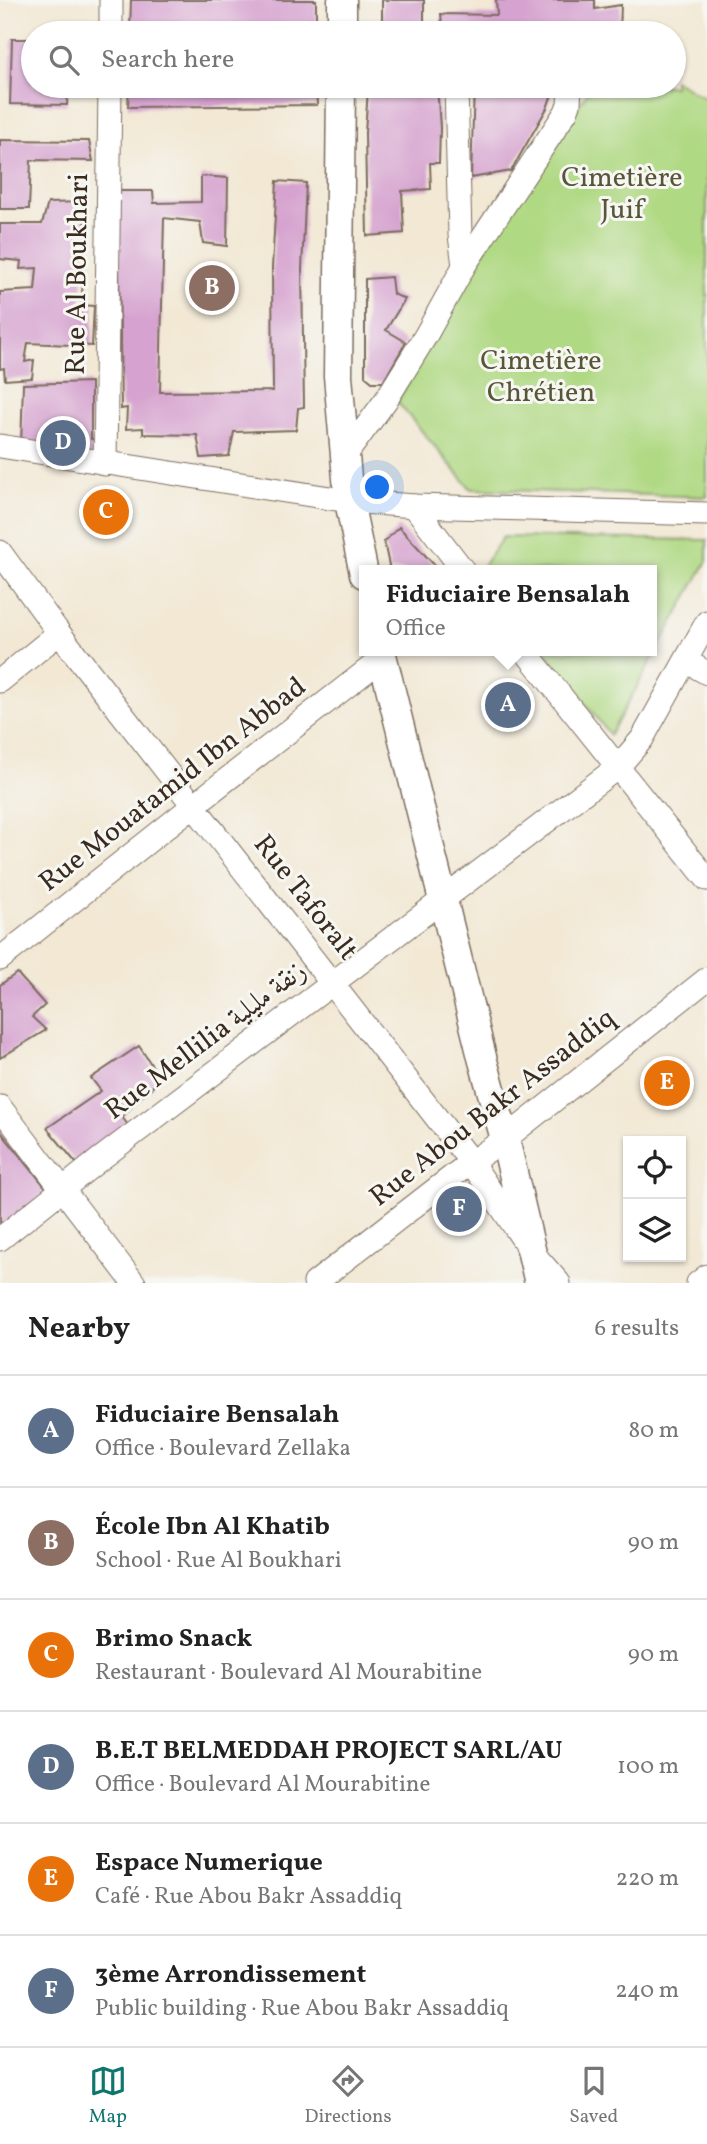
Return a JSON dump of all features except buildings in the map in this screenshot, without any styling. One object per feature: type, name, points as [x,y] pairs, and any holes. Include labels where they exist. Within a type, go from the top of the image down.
[{"type":"main road","points":[[342,0],[342,21]]},
{"type":"main road","points":[[341,98],[338,376],[349,501],[363,565]]},
{"type":"main road","points":[[383,656],[539,1283]]},
{"type":"street","points":[[111,0],[111,21]]},
{"type":"street","name":"Rue Al Boukhari","points":[[105,464],[110,98]]},
{"type":"street","points":[[456,98],[460,235],[464,266]]},
{"type":"street","points":[[344,457],[386,400],[464,266],[566,112],[569,98]]},
{"type":"street","points":[[0,446],[349,501],[414,506],[707,514]]},
{"type":"street","points":[[414,506],[459,565]]},
{"type":"street","name":"Rue Taforalt","points":[[0,552],[59,633],[471,1162],[531,1251],[559,1283]]},
{"type":"street","name":"Rue Mellilia زنقة مليلية","points":[[0,1239],[332,982],[618,767],[642,739],[707,622]]},
{"type":"street","points":[[0,681],[59,633]]},
{"type":"street","name":"Rue Mouatamid Ibn Abbad","points":[[0,959],[379,656]]},
{"type":"street","points":[[529,656],[707,879]]},
{"type":"street","points":[[686,661],[707,673]]},
{"type":"street","name":"Rue Abou Bakr Assaddiq","points":[[315,1283],[471,1162],[505,1139],[707,979]]},
{"type":"street","points":[[0,1107],[134,1283]]},
{"type":"street","points":[[698,1283],[707,1276]]},
{"type":"green space","name":"Cimetière Chrétien","points":[[686,87],[707,99],[707,497],[471,489],[397,402],[503,217],[584,98],[686,98]]},
{"type":"green space","points":[[503,537],[707,540],[707,561],[657,651],[657,565],[484,565]]},
{"type":"green space","points":[[549,656],[654,656],[610,735]]},
{"type":"place","name":"École Ibn Al Khatib","points":[[212,288]]},
{"type":"place","name":"B.E.T BELMEDDAH PROJECT SARL/AU","points":[[63,443]]},
{"type":"place","name":"Brimo Snack","points":[[106,512]]},
{"type":"place","name":"Fiduciaire Bensalah","points":[[508,705]]},
{"type":"place","name":"Espace Numerique","points":[[667,1083]]},
{"type":"place","name":"3ème Arrondissement","points":[[459,1209]]},
{"type":"park label","name":"Cimetière Juif","points":[[622,194]]}]
